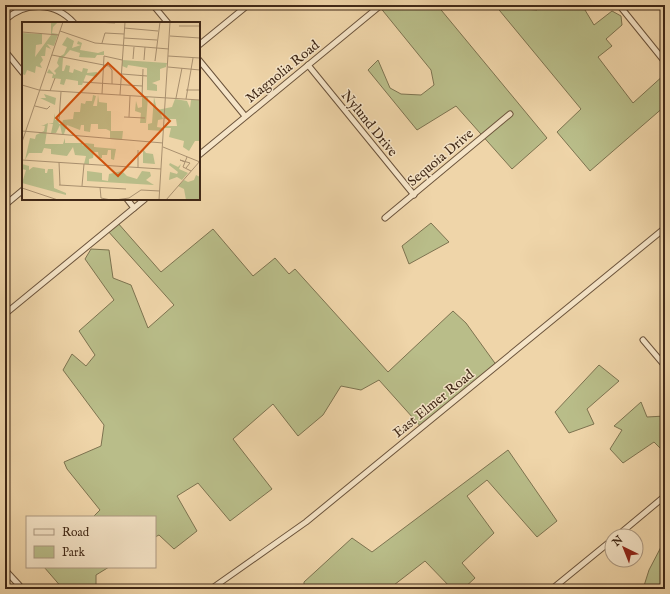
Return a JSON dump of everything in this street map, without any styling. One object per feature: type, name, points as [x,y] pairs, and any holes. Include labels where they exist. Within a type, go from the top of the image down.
[{"type":"street","points":[[153,5],[167,22]]},
{"type":"street","points":[[200,44],[248,5]]},
{"type":"street","points":[[618,5],[665,62]]},
{"type":"street","points":[[5,20],[27,8],[41,6],[62,12],[73,22]]},
{"type":"street","name":"Magnolia Road","points":[[200,153],[378,6]]},
{"type":"street","points":[[5,51],[22,72]]},
{"type":"street","points":[[200,61],[246,116]]},
{"type":"street","name":"Nylund Drive","points":[[308,65],[414,195]]},
{"type":"street","name":"Sequoia Drive","points":[[385,218],[510,114]]},
{"type":"street","points":[[5,205],[22,191]]},
{"type":"street","points":[[128,200],[134,208]]},
{"type":"street","points":[[5,314],[144,200]]},
{"type":"street","name":"East Elmer Road","points":[[211,589],[306,522],[665,228]]},
{"type":"street","points":[[643,340],[665,366]]},
{"type":"street","points":[[626,528],[665,496]]},
{"type":"street","points":[[552,589],[604,547]]},
{"type":"street","points":[[5,570],[19,585]]},
{"type":"green space","points":[[437,5],[547,138],[512,169],[456,106],[417,130],[368,70],[378,60],[390,88],[401,94],[421,95],[434,85],[431,70],[379,6]]},
{"type":"green space","points":[[495,5],[511,5],[513,8],[537,10],[539,5],[582,5],[594,25],[612,11],[621,16],[622,25],[606,39],[612,46],[598,57],[633,103],[665,74],[665,106],[590,171],[557,132],[581,109]]},
{"type":"green space","points":[[117,222],[161,272],[213,229],[253,276],[275,258],[289,274],[295,269],[388,372],[453,311],[466,323],[497,366],[422,428],[379,380],[361,390],[341,386],[323,415],[298,436],[273,404],[233,439],[272,489],[230,521],[198,483],[177,496],[197,531],[174,549],[159,535],[156,536],[156,516],[94,516],[100,510],[67,469],[64,462],[101,446],[104,425],[63,370],[72,354],[86,366],[95,355],[79,331],[114,300],[85,259],[91,249],[109,250],[113,278],[131,285],[148,328],[174,305],[107,230]]},
{"type":"green space","points":[[431,223],[449,242],[409,264],[402,246]]},
{"type":"green space","points":[[599,365],[619,381],[587,409],[594,424],[569,433],[555,412]]},
{"type":"green space","points":[[641,402],[647,417],[665,416],[665,453],[654,442],[623,463],[610,449],[622,430],[614,426]]},
{"type":"green space","points":[[508,450],[557,521],[537,537],[487,480],[467,496],[494,533],[462,563],[475,578],[463,589],[452,589],[425,561],[394,585],[398,589],[304,589],[304,582],[352,538],[372,552]]},
{"type":"green space","points":[[661,547],[665,549],[665,589],[643,589],[649,570]]},
{"type":"green space","points":[[45,568],[107,568],[96,575],[96,589],[63,589]]}]
